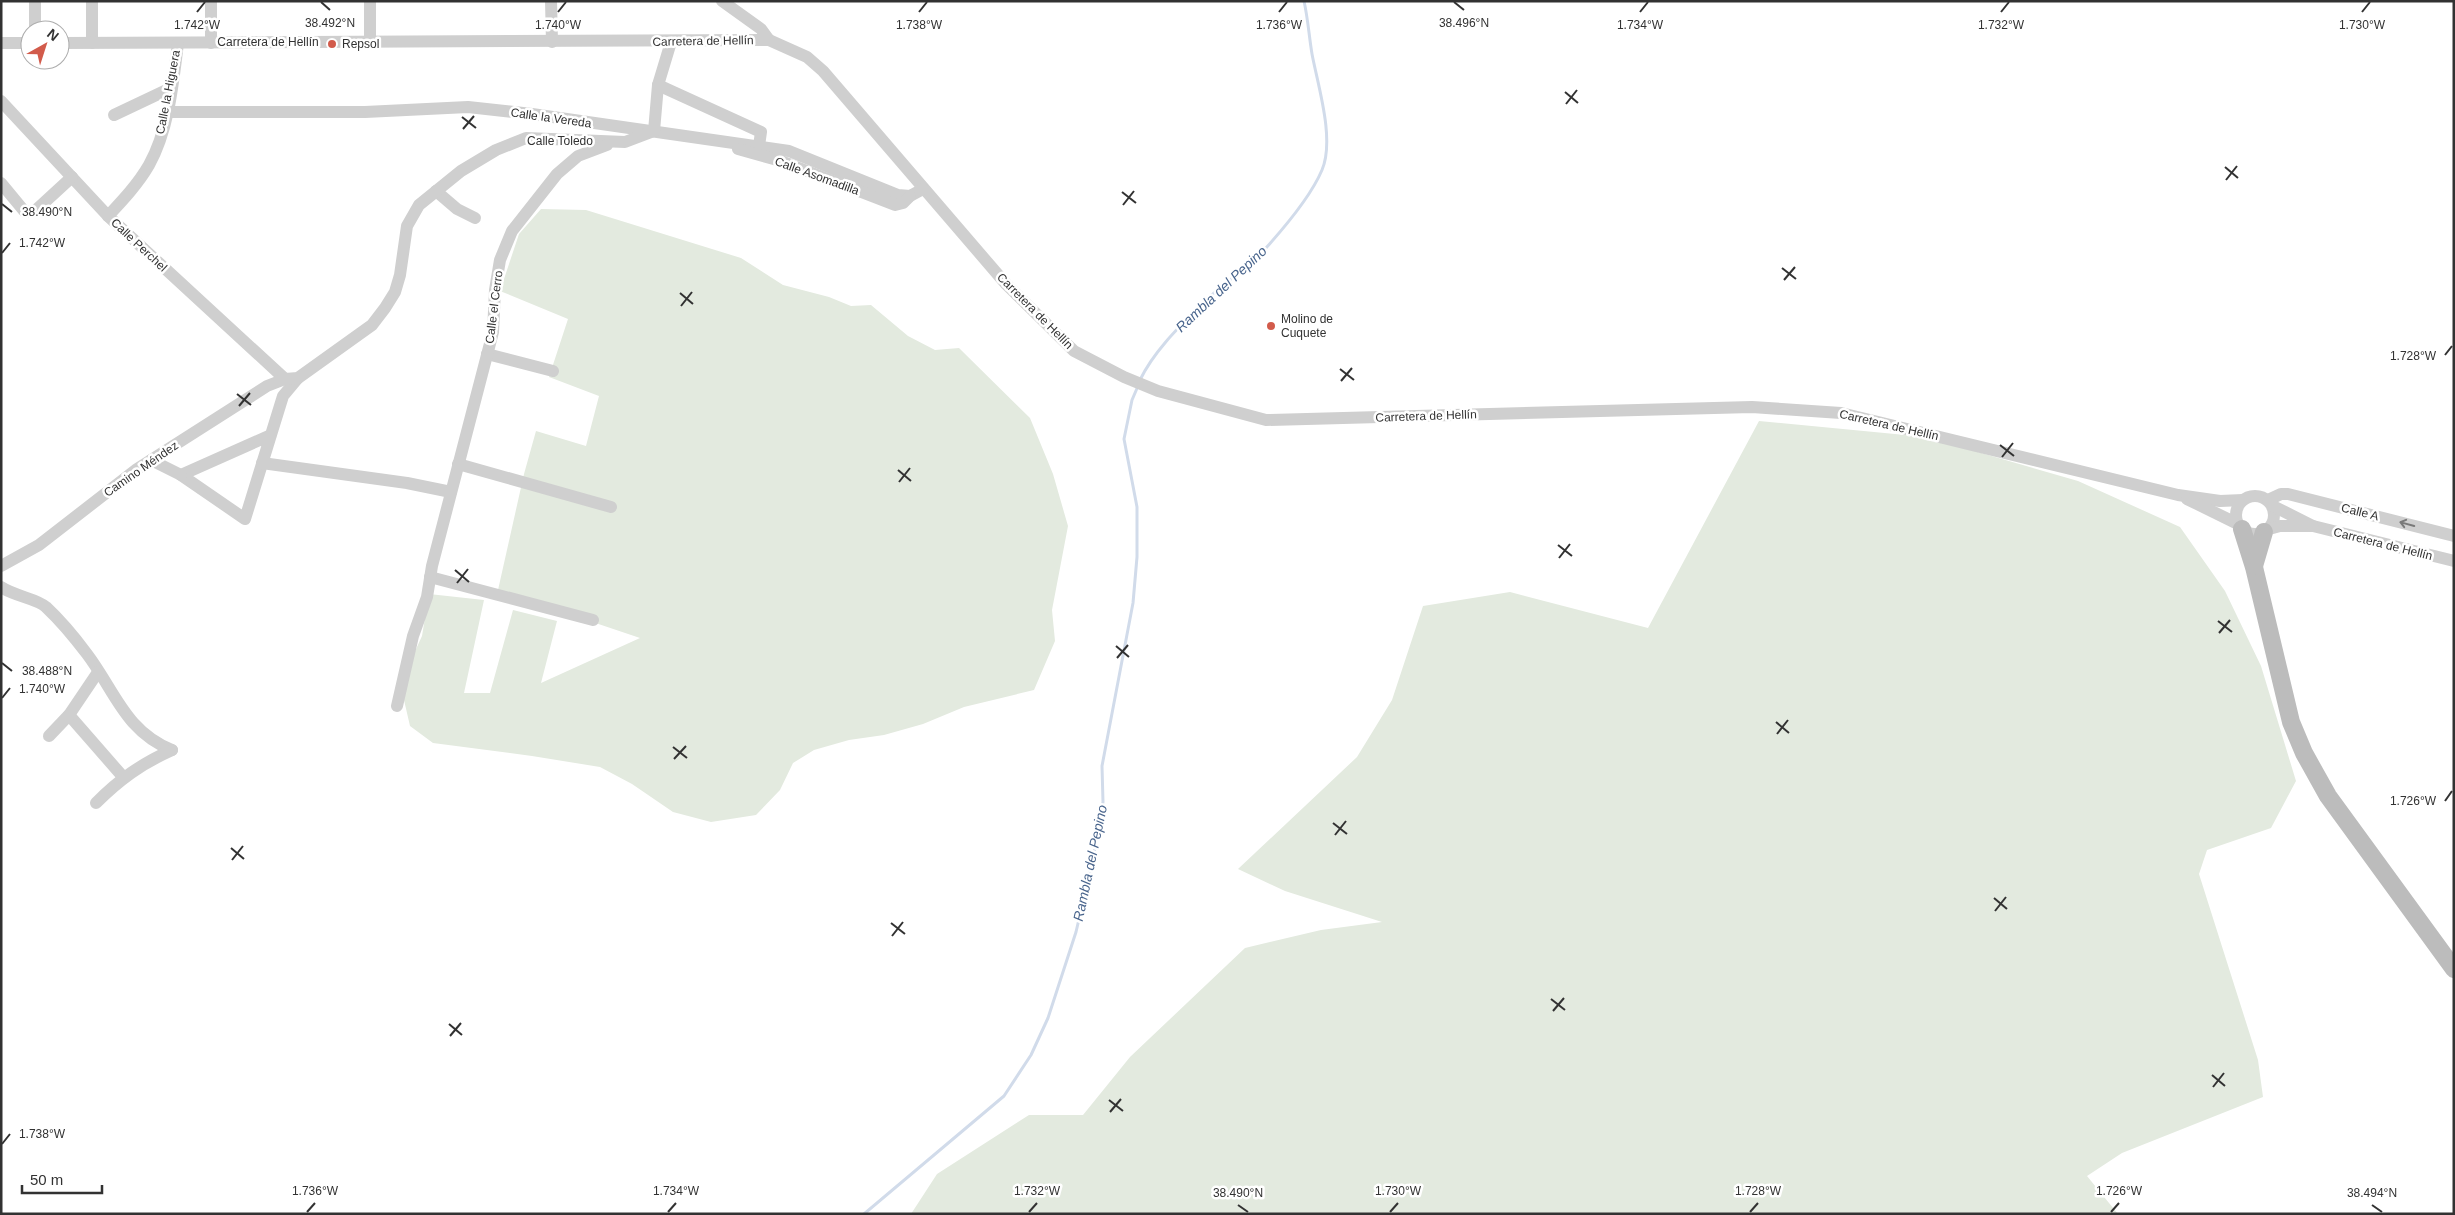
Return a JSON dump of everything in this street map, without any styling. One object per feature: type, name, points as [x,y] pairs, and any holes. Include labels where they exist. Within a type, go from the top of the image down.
[{"type":"street","points":[[35,1],[35,20]]},
{"type":"street","points":[[92,1],[92,43]]},
{"type":"street","points":[[211,1],[211,42]]},
{"type":"street","points":[[370,1],[370,42]]},
{"type":"street","points":[[551,1],[552,42]]},
{"type":"street","points":[[722,1],[761,29],[769,40]]},
{"type":"street","name":"Carretera de Hellín","points":[[70,43],[671,42],[739,39],[769,40],[807,57],[823,71],[1006,284],[1074,351],[1124,377],[1158,391],[1266,420],[1752,407],[1841,413],[2178,495],[2220,501],[2243,500],[2256,495],[2313,526]]},
{"type":"street","name":"Calle la Higuera","points":[[108,216],[129,194],[149,165],[161,134],[178,42]]},
{"type":"street","points":[[654,131],[658,86],[671,42]]},
{"type":"street","points":[[1,43],[20,43]]},
{"type":"street","points":[[658,86],[761,132],[758,146]]},
{"type":"street","points":[[114,115],[171,88]]},
{"type":"street","name":"Calle Perchel","points":[[1,101],[108,216],[292,378]]},
{"type":"street","name":"Calle la Vereda","points":[[166,112],[365,112],[468,107],[654,131],[722,143],[788,151],[898,195],[910,196]]},
{"type":"street","name":"Calle Toledo","points":[[292,378],[372,325],[386,308],[395,292],[400,275],[407,226],[419,205],[468,167],[496,150],[526,138],[624,142],[654,131]]},
{"type":"street","name":"Calle el Cerro","points":[[397,706],[412,636],[426,597],[458,464],[493,332],[495,290],[500,260],[512,231],[557,174],[578,156],[617,142]]},
{"type":"street","name":"Calle Asomadilla","points":[[722,143],[745,152],[781,161],[895,206],[903,203],[910,196]]},
{"type":"street","points":[[1,183],[25,212],[35,210],[72,177]]},
{"type":"street","points":[[910,196],[923,189]]},
{"type":"street","points":[[436,191],[457,208],[475,218]]},
{"type":"street","points":[[487,354],[553,371]]},
{"type":"street","points":[[151,460],[181,475],[245,519],[283,396],[292,378]]},
{"type":"street","name":"Camino Méndez","points":[[1,566],[39,545],[151,460],[267,386],[292,378]]},
{"type":"street","points":[[181,475],[271,435]]},
{"type":"street","points":[[262,463],[407,483],[451,492]]},
{"type":"street","points":[[458,464],[611,507]]},
{"type":"street","name":"Calle A","points":[[2270,503],[2281,494],[2454,536]]},
{"type":"street","name":"Carretera de Hellín","points":[[2178,495],[2252,534],[2280,526],[2313,526],[2454,561]]},
{"type":"street","points":[[2243,500],[2236,511],[2254,567],[2291,722],[2314,775],[2454,969]]},
{"type":"street","points":[[2254,567],[2259,545],[2275,518],[2270,503]]},
{"type":"street","points":[[430,578],[593,620]]},
{"type":"street","points":[[1,587],[12,595],[44,605],[88,655],[126,715],[139,730],[154,742],[172,750],[143,763],[96,803]]},
{"type":"street","points":[[49,736],[69,715],[98,672]]},
{"type":"street","points":[[69,715],[124,778]]},
{"type":"shaded area","points":[[541,209],[586,210],[741,258],[783,285],[829,297],[851,306],[871,305],[908,336],[935,350],[959,348],[1030,418],[1053,474],[1068,526],[1052,610],[1055,641],[1034,690],[964,707],[923,724],[884,735],[849,740],[814,750],[793,763],[780,790],[756,815],[711,822],[673,812],[632,784],[600,767],[433,743],[410,726],[404,700],[406,671],[422,636],[429,594],[484,600],[464,693],[490,693],[513,610],[557,621],[541,683],[640,638],[498,590],[524,474],[536,431],[586,446],[599,396],[549,377],[568,319],[500,291],[519,234]]},
{"type":"shaded area","points":[[1759,421],[1926,437],[2078,481],[2180,527],[2225,591],[2261,666],[2296,781],[2271,828],[2207,850],[2199,874],[2258,1060],[2263,1097],[2122,1153],[2087,1176],[2118,1214],[911,1214],[937,1174],[1029,1115],[1083,1115],[1130,1057],[1245,948],[1321,930],[1382,922],[1285,891],[1238,869],[1357,757],[1392,700],[1423,606],[1510,592],[1648,628]]},
{"type":"waterway","name":"Rambla del Pepino","points":[[1140,380],[1152,359],[1176,331],[1210,297],[1258,257],[1272,241],[1304,201],[1322,170],[1326,157],[1326,128],[1304,1]]},
{"type":"waterway","name":"Rambla del Pepino","points":[[864,1214],[1004,1096],[1031,1055],[1048,1018],[1076,932],[1093,859],[1103,802],[1102,766],[1133,603],[1137,557],[1137,507],[1124,439],[1132,400],[1138,386]]},
{"type":"place","name":"Repsol","points":[[332,44]]},
{"type":"place","name":"Molino de Cuquete","points":[[1271,326]]}]
